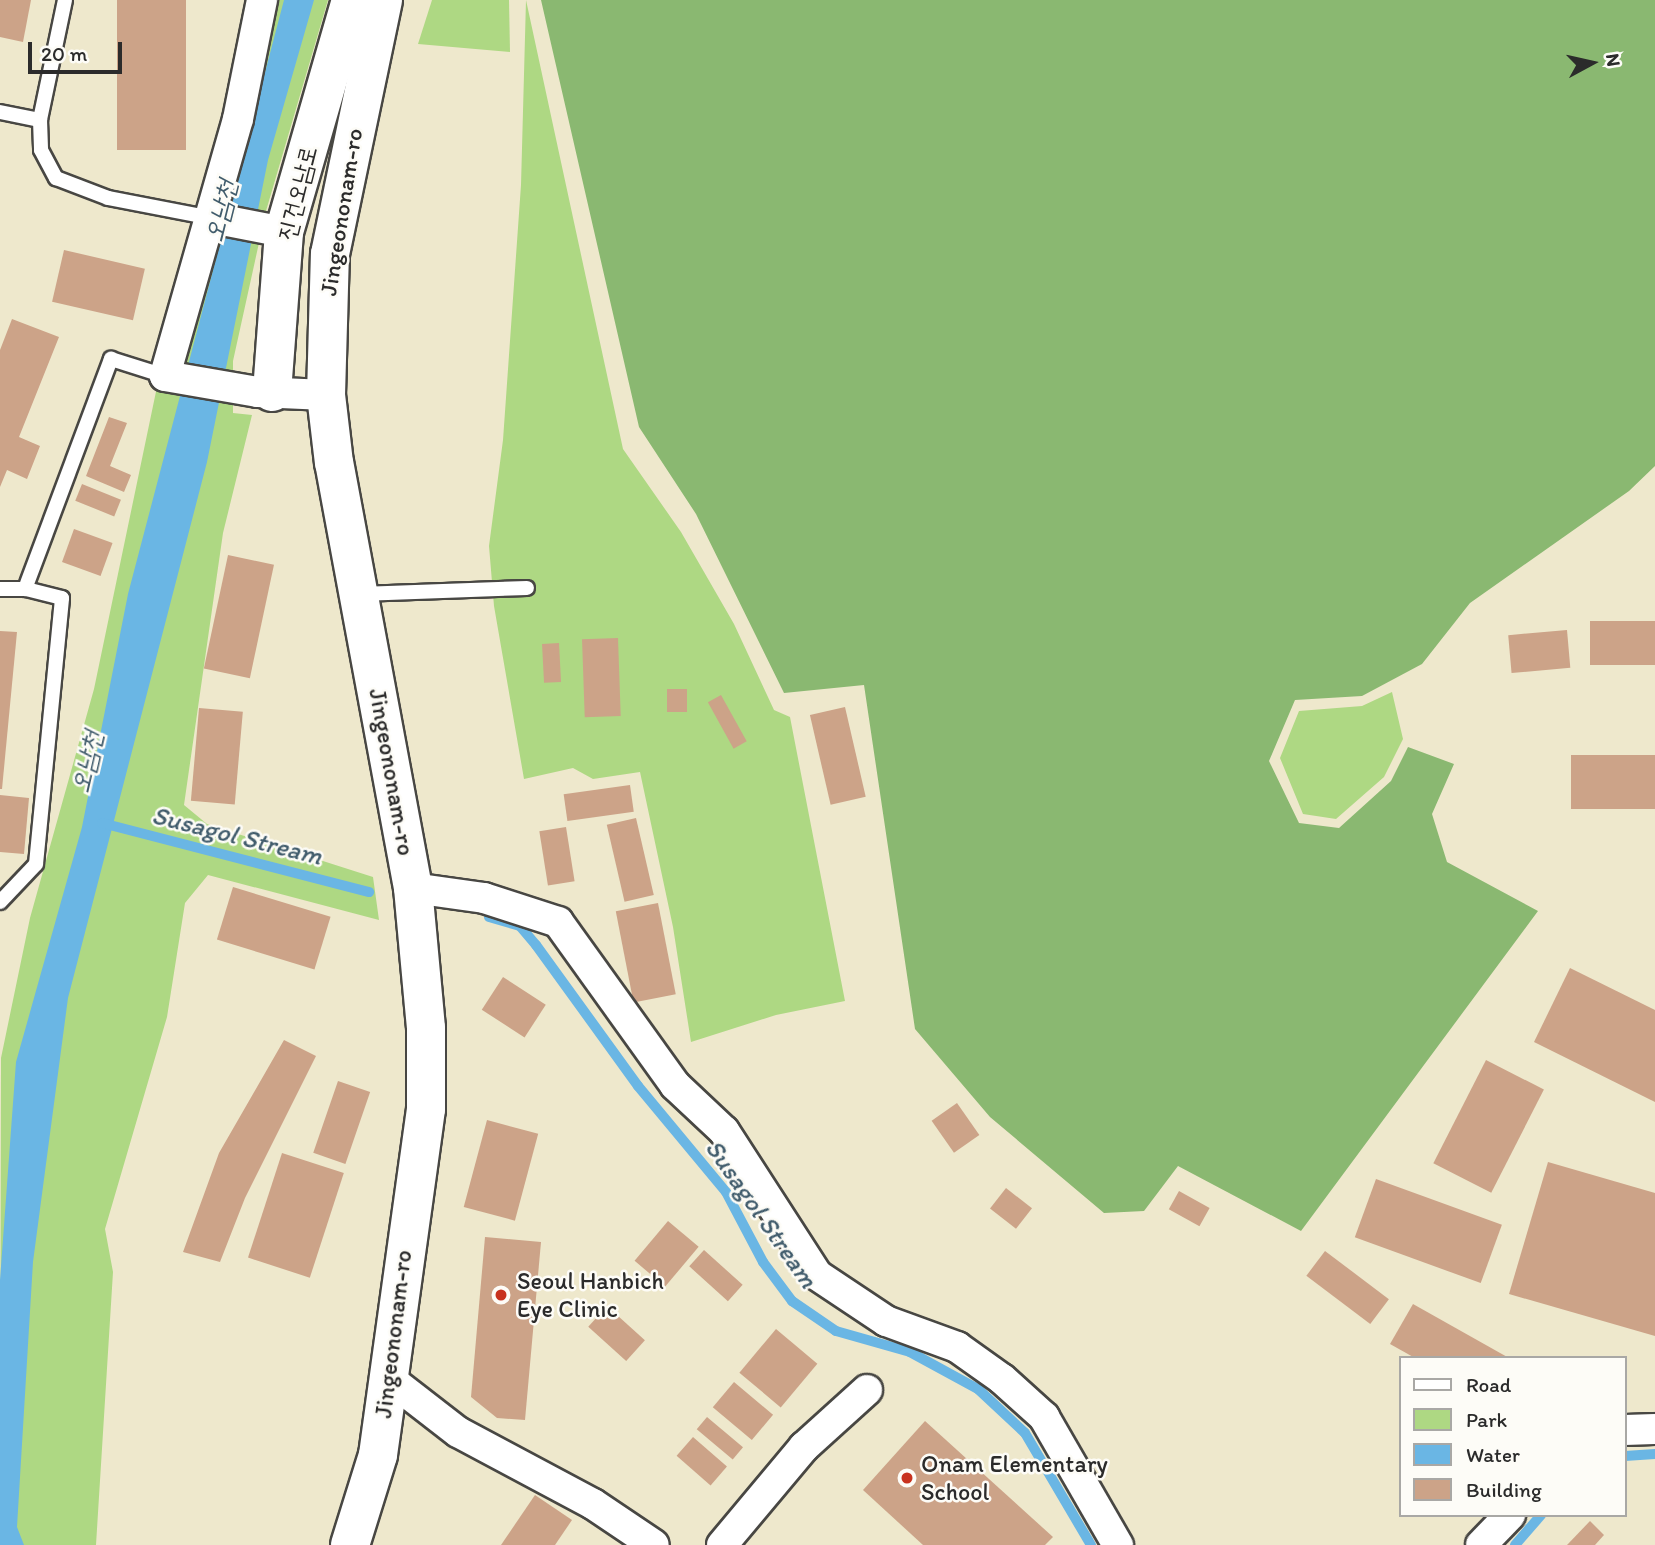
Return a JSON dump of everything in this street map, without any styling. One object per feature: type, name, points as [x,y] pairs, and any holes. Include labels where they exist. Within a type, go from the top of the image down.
[{"type":"main road","name":"진건오남로","points":[[265,392],[281,232],[351,0]]},
{"type":"main road","name":"Jingeononam-ro","points":[[350,1545],[378,1455],[426,1109],[426,1028],[413,888],[334,463],[326,395],[330,254],[383,0]]},
{"type":"street","points":[[262,0],[238,119],[165,376],[265,392],[326,395]]},
{"type":"street","points":[[212,218],[281,232]]},
{"type":"street","points":[[413,888],[484,898],[558,922],[675,1085],[724,1130],[817,1275],[886,1321],[957,1347],[1003,1379],[1044,1417],[1118,1545]]},
{"type":"street","points":[[387,1377],[458,1432],[593,1504],[654,1545]]},
{"type":"street","points":[[722,1545],[804,1447],[867,1390]]},
{"type":"street","points":[[1627,1430],[1655,1429]]},
{"type":"lane","points":[[65,0],[40,120],[41,150],[56,178],[108,198],[212,218]]},
{"type":"lane","points":[[0,112],[40,120]]},
{"type":"lane","points":[[25,589],[111,359],[165,376]]},
{"type":"lane","points":[[358,594],[527,588]]},
{"type":"lane","points":[[0,589],[25,589],[62,598],[36,864],[0,902]]},
{"type":"green space","points":[[260,0],[328,0],[266,211],[233,361],[233,413],[252,415],[223,533],[184,805],[207,824],[373,877],[379,920],[208,875],[185,903],[167,1017],[105,1229],[113,1272],[96,1545],[0,1545],[1,1058],[30,918],[94,689],[158,382]]},
{"type":"green space","points":[[432,0],[509,0],[510,52],[418,44]]},
{"type":"green space","points":[[526,0],[623,449],[681,532],[734,624],[774,710],[790,717],[845,1001],[776,1015],[691,1042],[673,927],[640,772],[593,779],[573,768],[524,779],[494,606],[489,546],[503,440],[521,185]]},
{"type":"green space","points":[[541,0],[1655,0],[1655,466],[1629,491],[1470,603],[1422,664],[1362,696],[1295,700],[1269,761],[1299,823],[1339,828],[1391,781],[1408,747],[1454,764],[1432,814],[1447,862],[1538,911],[1301,1231],[1178,1166],[1144,1211],[1104,1213],[990,1117],[915,1029],[864,685],[784,693],[696,514],[639,427]]},
{"type":"green space","points":[[1392,692],[1403,739],[1384,777],[1336,819],[1303,814],[1280,758],[1299,711],[1362,706]]},
{"type":"water","points":[[284,0],[314,0],[268,160],[207,462],[68,998],[33,1262],[17,1527],[24,1545],[0,1545],[0,1280],[16,1062],[82,827],[128,594]]},
{"type":"building","points":[[0,0],[31,0],[23,42],[0,37]]},
{"type":"building","points":[[117,0],[186,0],[186,150],[117,150]]},
{"type":"building","points":[[64,250],[145,269],[133,320],[52,302]]},
{"type":"building","points":[[12,319],[59,337],[19,437],[40,446],[27,479],[7,470],[0,487],[0,350]]},
{"type":"building","points":[[109,417],[127,423],[110,466],[131,475],[124,492],[86,476]]},
{"type":"building","points":[[82,484],[121,500],[114,516],[75,501]]},
{"type":"building","points":[[74,529],[113,543],[101,576],[62,562]]},
{"type":"building","points":[[228,555],[274,565],[250,678],[204,668]]},
{"type":"building","points":[[1590,621],[1655,621],[1655,665],[1590,665]]},
{"type":"building","points":[[1567,630],[1570,668],[1512,673],[1508,635]]},
{"type":"building","points":[[0,631],[17,632],[2,789],[0,789]]},
{"type":"building","points":[[618,638],[621,716],[585,717],[582,639]]},
{"type":"building","points":[[559,643],[561,682],[544,683],[542,644]]},
{"type":"building","points":[[667,689],[687,689],[687,712],[667,712]]},
{"type":"building","points":[[721,695],[747,741],[734,749],[708,702]]},
{"type":"building","points":[[845,707],[866,797],[831,805],[810,715]]},
{"type":"building","points":[[199,708],[243,712],[235,804],[191,801]]},
{"type":"building","points":[[1571,755],[1655,755],[1655,809],[1571,809]]},
{"type":"building","points":[[630,785],[634,812],[567,821],[564,794]]},
{"type":"building","points":[[0,795],[29,798],[24,854],[0,852]]},
{"type":"building","points":[[636,818],[654,895],[625,902],[607,825]]},
{"type":"building","points":[[566,827],[575,881],[548,886],[539,831]]},
{"type":"building","points":[[233,887],[331,917],[314,969],[217,940]]},
{"type":"building","points":[[658,903],[676,994],[634,1002],[616,911]]},
{"type":"building","points":[[1570,968],[1655,1010],[1655,1102],[1534,1042]]},
{"type":"building","points":[[503,977],[546,1005],[525,1037],[482,1010]]},
{"type":"building","points":[[284,1040],[316,1056],[245,1198],[220,1262],[183,1252],[219,1153]]},
{"type":"building","points":[[1486,1060],[1544,1090],[1491,1193],[1433,1163]]},
{"type":"building","points":[[338,1081],[370,1092],[345,1164],[313,1153]]},
{"type":"building","points":[[957,1103],[979,1135],[954,1153],[932,1121]]},
{"type":"building","points":[[487,1120],[538,1134],[515,1221],[464,1207]]},
{"type":"building","points":[[282,1153],[344,1173],[310,1278],[248,1258]]},
{"type":"building","points":[[1548,1162],[1655,1193],[1655,1336],[1509,1294]]},
{"type":"building","points":[[1376,1179],[1502,1225],[1481,1283],[1355,1237]]},
{"type":"building","points":[[1006,1188],[1032,1208],[1016,1229],[990,1208]]},
{"type":"building","points":[[1179,1191],[1210,1208],[1199,1226],[1169,1209]]},
{"type":"building","points":[[668,1221],[699,1247],[665,1287],[635,1261]]},
{"type":"building","points":[[485,1237],[541,1242],[525,1420],[497,1418],[471,1397]]},
{"type":"building","points":[[704,1250],[743,1285],[728,1301],[689,1266]]},
{"type":"building","points":[[1325,1251],[1389,1299],[1370,1324],[1306,1276]]},
{"type":"building","points":[[1413,1304],[1505,1356],[1411,1356],[1390,1344]]},
{"type":"building","points":[[607,1306],[645,1340],[626,1361],[588,1327]]},
{"type":"building","points":[[776,1329],[817,1364],[781,1407],[739,1373]]},
{"type":"building","points":[[734,1382],[773,1415],[752,1440],[713,1407]]},
{"type":"building","points":[[707,1417],[743,1447],[733,1459],[697,1429]]},
{"type":"building","points":[[925,1421],[1053,1537],[1045,1545],[923,1545],[863,1490]]},
{"type":"building","points":[[693,1437],[727,1467],[711,1485],[677,1456]]},
{"type":"building","points":[[535,1495],[572,1520],[555,1545],[501,1545]]},
{"type":"building","points":[[1590,1521],[1604,1535],[1595,1545],[1567,1545]]},
{"type":"waterway","name":"Susagol Stream","points":[[102,823],[369,892]]},
{"type":"waterway","name":"Susagol Stream","points":[[489,917],[520,926],[536,945],[638,1086],[726,1192],[763,1262],[792,1301],[836,1331],[910,1352],[978,1389],[1025,1433],[1091,1545]]},
{"type":"waterway","name":"Susagol Stream","points":[[1627,1456],[1655,1454]]},
{"type":"waterway","name":"Susagol Stream","points":[[1515,1545],[1539,1517]]},
{"type":"place","name":"Seoul Hanbich Eye Clinic","points":[[501,1295]]},
{"type":"place","name":"Onam Elementary School","points":[[907,1478]]},
{"type":"water label","name":"오남천","points":[[221,211]]},
{"type":"water label","name":"오남천","points":[[87,762]]}]
